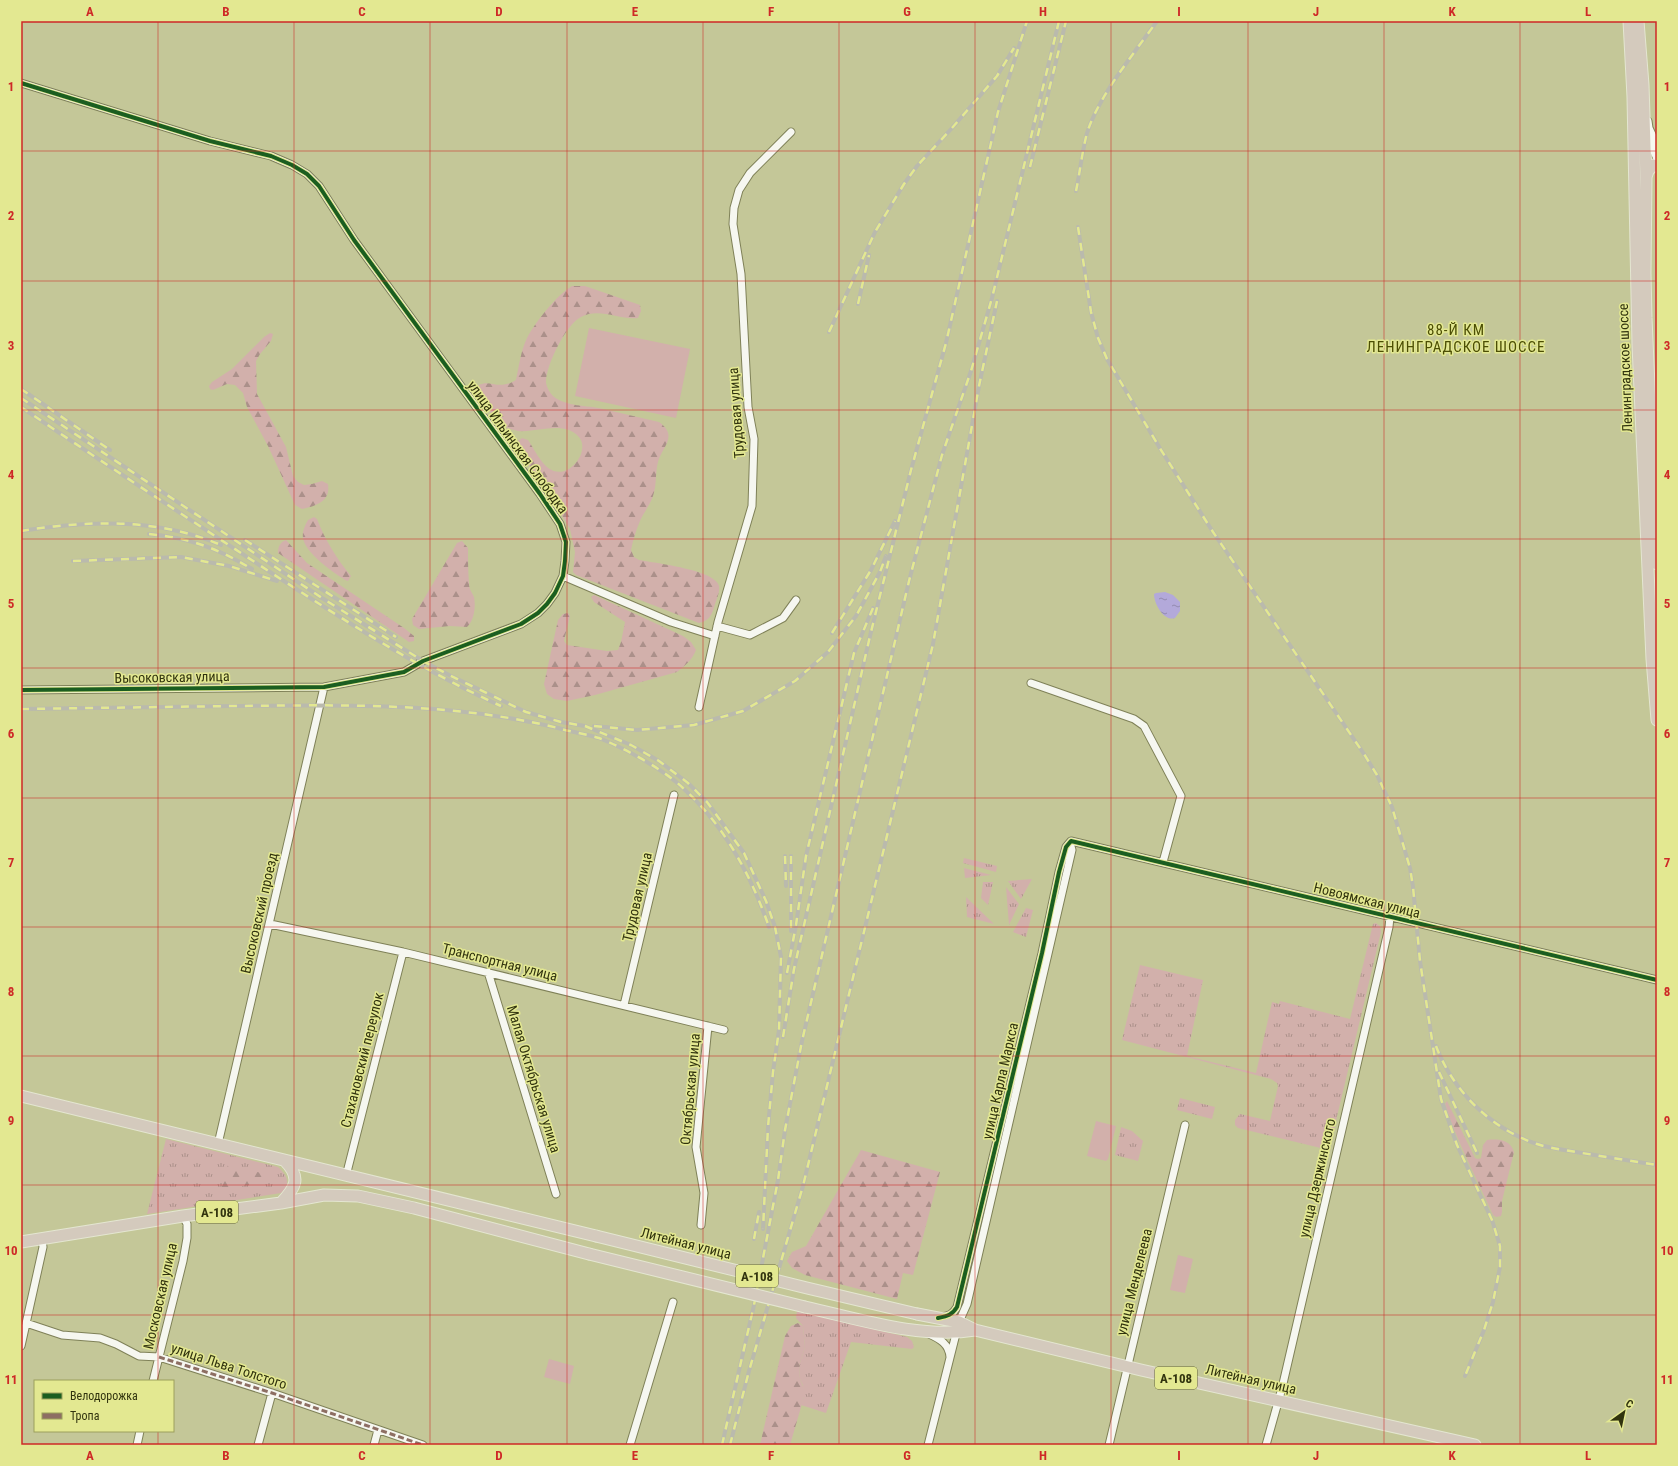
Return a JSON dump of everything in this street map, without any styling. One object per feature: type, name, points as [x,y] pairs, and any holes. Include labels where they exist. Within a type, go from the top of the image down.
[{"type":"highway","name":"Ленинградское шоссе","points":[[1628,21],[1633,98],[1637,318],[1652,659],[1657,717]]},
{"type":"highway","name":"Ленинградское шоссе","points":[[1638,21],[1643,85],[1646,178],[1646,318],[1657,564]]},
{"type":"highway","points":[[1646,178],[1648,171],[1653,165],[1657,166]]},
{"type":"highway","name":"А-108","points":[[21,1096],[346,1176]]},
{"type":"highway","points":[[281,1203],[290,1194],[295,1186],[296,1179],[294,1172],[285,1161]]},
{"type":"highway","name":"Литейная улица","points":[[346,1176],[436,1196],[807,1288],[959,1322],[975,1330],[1278,1401],[1475,1445]]},
{"type":"highway","name":"Литейная улица","points":[[281,1203],[324,1195],[358,1196],[414,1208],[589,1254],[805,1307],[915,1331],[927,1333],[957,1333],[975,1330]]},
{"type":"highway","name":"А-108","points":[[21,1242],[183,1216],[281,1203]]},
{"type":"street","name":"улица Ильинская Слободка","points":[[21,83],[210,141],[271,156],[292,165],[307,174],[319,186],[354,240],[540,494],[560,524],[566,542],[566,561],[563,576],[555,592],[547,604],[538,613],[509,630],[431,658]]},
{"type":"street","points":[[1643,85],[1649,128],[1657,145]]},
{"type":"street","points":[[1633,98],[1657,159]]},
{"type":"street","name":"Трудовая улица","points":[[699,707],[717,626],[752,506],[754,439],[748,407],[741,274],[733,224],[734,208],[739,190],[750,173],[791,132]]},
{"type":"street","points":[[563,576],[671,622],[715,636]]},
{"type":"street","points":[[717,626],[750,635],[784,618],[796,600]]},
{"type":"street","name":"Высоковская улица","points":[[21,690],[324,687],[404,672],[431,658]]},
{"type":"street","points":[[1031,683],[1134,719],[1144,726],[1181,796],[1163,862]]},
{"type":"street","name":"Высоковский проезд","points":[[218,1144],[324,687]]},
{"type":"street","name":"Трудовая улица","points":[[624,1005],[674,795]]},
{"type":"street","name":"Новоямская улица","points":[[1071,842],[1163,862],[1657,980]]},
{"type":"street","name":"улица Карла Маркса","points":[[959,1322],[957,1307],[1042,953],[1059,872],[1066,847],[1071,842]]},
{"type":"street","name":"улица Карла Маркса","points":[[928,1445],[959,1322],[967,1304],[1035,1015],[1072,850],[1071,842]]},
{"type":"street","name":"улица Дзержинского","points":[[1266,1445],[1278,1401],[1390,917]]},
{"type":"street","name":"Транспортная улица","points":[[270,924],[403,952],[724,1030]]},
{"type":"street","name":"Стахановский переулок","points":[[346,1176],[403,952]]},
{"type":"street","name":"Малая Октябрьская улица","points":[[488,972],[556,1194]]},
{"type":"street","name":"Октябрьская улица","points":[[701,1225],[704,1193],[696,1147],[708,1026]]},
{"type":"street","name":"улица Менделеева","points":[[1109,1445],[1186,1125]]},
{"type":"street","name":"Московская улица","points":[[153,1380],[184,1253],[187,1224],[183,1216]]},
{"type":"street","points":[[21,1346],[43,1247],[42,1238]]},
{"type":"street","points":[[630,1445],[673,1302]]},
{"type":"street","points":[[938,1318],[948,1316],[953,1313],[957,1307]]},
{"type":"street","name":"улица Льва Толстого","points":[[26,1323],[62,1335],[100,1338],[116,1344],[139,1356],[159,1357],[272,1393],[423,1445]]},
{"type":"street","name":"А-108","points":[[927,1333],[943,1341],[948,1346],[950,1358]]},
{"type":"street","points":[[258,1445],[272,1393]]},
{"type":"street","points":[[374,1445],[378,1430]]},
{"type":"street","points":[[137,1445],[140,1432]]},
{"type":"green space","points":[[572,286],[585,286],[640,305],[641,311],[638,318],[595,313],[588,314],[575,321],[563,337],[553,357],[547,376],[547,387],[553,396],[558,400],[570,404],[603,409],[659,422],[665,427],[669,437],[668,442],[658,462],[653,496],[639,524],[631,550],[634,557],[639,560],[684,568],[715,580],[719,586],[718,595],[712,614],[706,621],[699,623],[576,575],[573,572],[575,552],[570,529],[545,487],[518,451],[518,441],[522,438],[528,440],[539,458],[548,468],[560,472],[569,469],[579,459],[582,443],[579,437],[566,429],[550,428],[518,431],[502,425],[494,417],[477,392],[479,385],[487,383],[505,385],[516,380],[523,348],[531,331],[541,316],[566,290]]},
{"type":"green space","points":[[589,328],[690,349],[676,418],[575,396]]},
{"type":"green space","points":[[270,333],[273,334],[271,341],[256,361],[257,394],[286,447],[293,476],[298,482],[304,485],[322,481],[328,484],[325,499],[317,505],[302,509],[295,505],[268,446],[247,407],[243,393],[235,385],[227,384],[213,390],[210,389],[209,386],[212,382],[232,369],[264,337]]},
{"type":"green space","points":[[314,517],[317,519],[332,549],[351,576],[348,581],[320,562],[305,544],[303,538],[304,529],[308,520]]},
{"type":"green space","points":[[286,540],[307,563],[404,628],[414,636],[414,641],[409,642],[278,553],[280,545]]},
{"type":"green space","points":[[462,541],[468,548],[469,585],[475,601],[474,614],[471,621],[467,627],[450,626],[419,629],[413,625],[412,619],[457,543]]},
{"type":"green space","points":[[594,595],[683,636],[691,642],[696,650],[693,657],[677,672],[595,695],[567,701],[554,699],[547,694],[544,684],[558,620],[563,614],[568,613],[570,616],[564,641],[567,645],[607,651],[618,650],[625,622],[594,602],[591,597]]},
{"type":"green space","points":[[964,858],[997,866],[996,872],[963,863]]},
{"type":"green space","points":[[964,868],[991,875],[965,878]]},
{"type":"green space","points":[[1032,879],[1021,899],[1008,881]]},
{"type":"green space","points":[[983,882],[993,882],[988,905],[981,898]]},
{"type":"green space","points":[[1006,887],[1019,904],[1009,925]]},
{"type":"green space","points":[[966,897],[994,924],[967,917]]},
{"type":"green space","points":[[1026,908],[1033,910],[1026,937],[1013,932]]},
{"type":"green space","points":[[1376,923],[1380,926],[1381,932],[1329,1150],[1238,1128],[1235,1125],[1235,1120],[1240,1114],[1270,1121],[1278,1086],[1277,1083],[1271,1079],[1122,1040],[1140,965],[1203,980],[1187,1056],[1256,1073],[1272,1002],[1279,1004],[1280,1001],[1350,1019],[1373,924]]},
{"type":"green space","points":[[1180,1098],[1215,1107],[1212,1119],[1177,1110]]},
{"type":"green space","points":[[1447,1101],[1475,1158],[1481,1158],[1483,1145],[1487,1140],[1507,1142],[1510,1144],[1514,1152],[1502,1201],[1501,1216],[1496,1217],[1493,1215],[1455,1132],[1445,1104]]},
{"type":"green space","points":[[1096,1121],[1116,1126],[1108,1159],[1106,1161],[1087,1156]]},
{"type":"green space","points":[[1121,1127],[1132,1131],[1143,1141],[1138,1161],[1115,1155]]},
{"type":"green space","points":[[166,1139],[278,1167],[286,1177],[286,1187],[281,1193],[147,1214]]},
{"type":"green space","points":[[861,1150],[940,1172],[913,1275],[903,1273],[897,1299],[805,1275],[792,1268],[787,1261],[792,1252],[806,1246]]},
{"type":"green space","points":[[228,1165],[266,1174],[266,1183],[221,1189]]},
{"type":"green space","points":[[1178,1255],[1193,1259],[1185,1293],[1170,1290]]},
{"type":"green space","points":[[797,1311],[907,1337],[912,1341],[914,1347],[912,1349],[851,1342],[826,1413],[801,1405],[804,1397],[799,1366],[805,1347],[803,1326],[796,1318]]},
{"type":"green space","points":[[798,1323],[803,1326],[805,1347],[799,1366],[800,1379],[805,1391],[790,1445],[760,1445],[785,1336],[791,1326]]},
{"type":"green space","points":[[549,1359],[574,1366],[570,1384],[544,1377]]},
{"type":"water","points":[[1165,592],[1173,595],[1180,602],[1180,611],[1175,618],[1171,619],[1164,615],[1160,611],[1154,598],[1154,594]]},
{"type":"railway","points":[[783,1037],[794,969],[870,636],[911,470],[946,343],[998,112],[1027,21]]},
{"type":"railway","points":[[722,1445],[754,1305],[778,1180],[785,1130],[802,1041],[909,581],[942,455],[971,371],[992,298],[1059,21]]},
{"type":"railway","points":[[1030,167],[1066,21]]},
{"type":"railway","points":[[1076,191],[1085,140],[1100,104],[1118,75],[1157,21]]},
{"type":"railway","points":[[829,332],[875,232],[904,184],[917,166],[997,76],[1014,48]]},
{"type":"railway","points":[[1078,227],[1091,312],[1098,338],[1107,359],[1161,450],[1213,532],[1364,754],[1377,775],[1392,807],[1410,868],[1420,961],[1441,1099],[1457,1145],[1492,1220],[1500,1246],[1500,1267],[1493,1302],[1484,1330],[1465,1376]]},
{"type":"railway","points":[[858,304],[869,255]]},
{"type":"railway","points":[[730,1445],[749,1371],[803,1186],[933,644],[979,386],[997,301]]},
{"type":"railway","points":[[21,389],[110,450]]},
{"type":"railway","points":[[21,398],[322,598],[423,661],[526,712],[561,722],[585,726],[631,745],[659,761],[688,783],[707,802],[744,853],[766,901],[775,927],[781,957],[779,1030],[773,1072],[768,1127],[763,1229]]},
{"type":"railway","points":[[21,407],[210,533],[357,627],[442,677],[501,706]]},
{"type":"railway","points":[[832,633],[871,570],[895,521]]},
{"type":"railway","points":[[21,531],[46,527],[97,523],[122,524],[173,530],[197,536],[221,545]]},
{"type":"railway","points":[[149,534],[177,538],[203,545],[227,555],[252,569]]},
{"type":"railway","points":[[245,540],[396,637]]},
{"type":"railway","points":[[594,726],[637,730],[694,725],[743,711],[795,681],[828,652],[856,616],[880,572],[886,556]]},
{"type":"railway","points":[[73,561],[181,557],[229,566],[277,581]]},
{"type":"railway","points":[[787,973],[806,856],[854,653],[873,608]]},
{"type":"railway","points":[[21,709],[314,705],[437,709],[478,713],[518,720],[599,738],[620,747],[654,766],[675,781],[698,802],[735,852],[754,889],[769,927]]},
{"type":"railway","points":[[785,856],[786,886]]},
{"type":"railway","points":[[791,856],[791,931]]},
{"type":"railway","points":[[1436,1046],[1443,1063],[1463,1093],[1489,1118],[1504,1129],[1537,1144],[1657,1165]]},
{"type":"railway","points":[[1439,1072],[1477,1153]]},
{"type":"railway","points":[[754,1239],[759,1212]]},
{"type":"marked path","points":[[159,1357],[272,1393],[423,1445]]},
{"type":"cycle path","points":[[21,83],[210,141],[271,156],[292,165],[307,174],[319,186],[354,240],[540,494],[560,524],[566,542],[563,576],[555,593],[538,613],[521,624],[423,661],[404,672],[324,687],[21,690]]},
{"type":"cycle path","points":[[938,1318],[949,1315],[957,1307],[1042,953],[1059,872],[1066,847],[1071,841],[1657,980]]},
{"type":"district","name":"88-Й КМ ЛЕНИНГРАДСКОЕ ШОССЕ","points":[[1456,338]]}]
